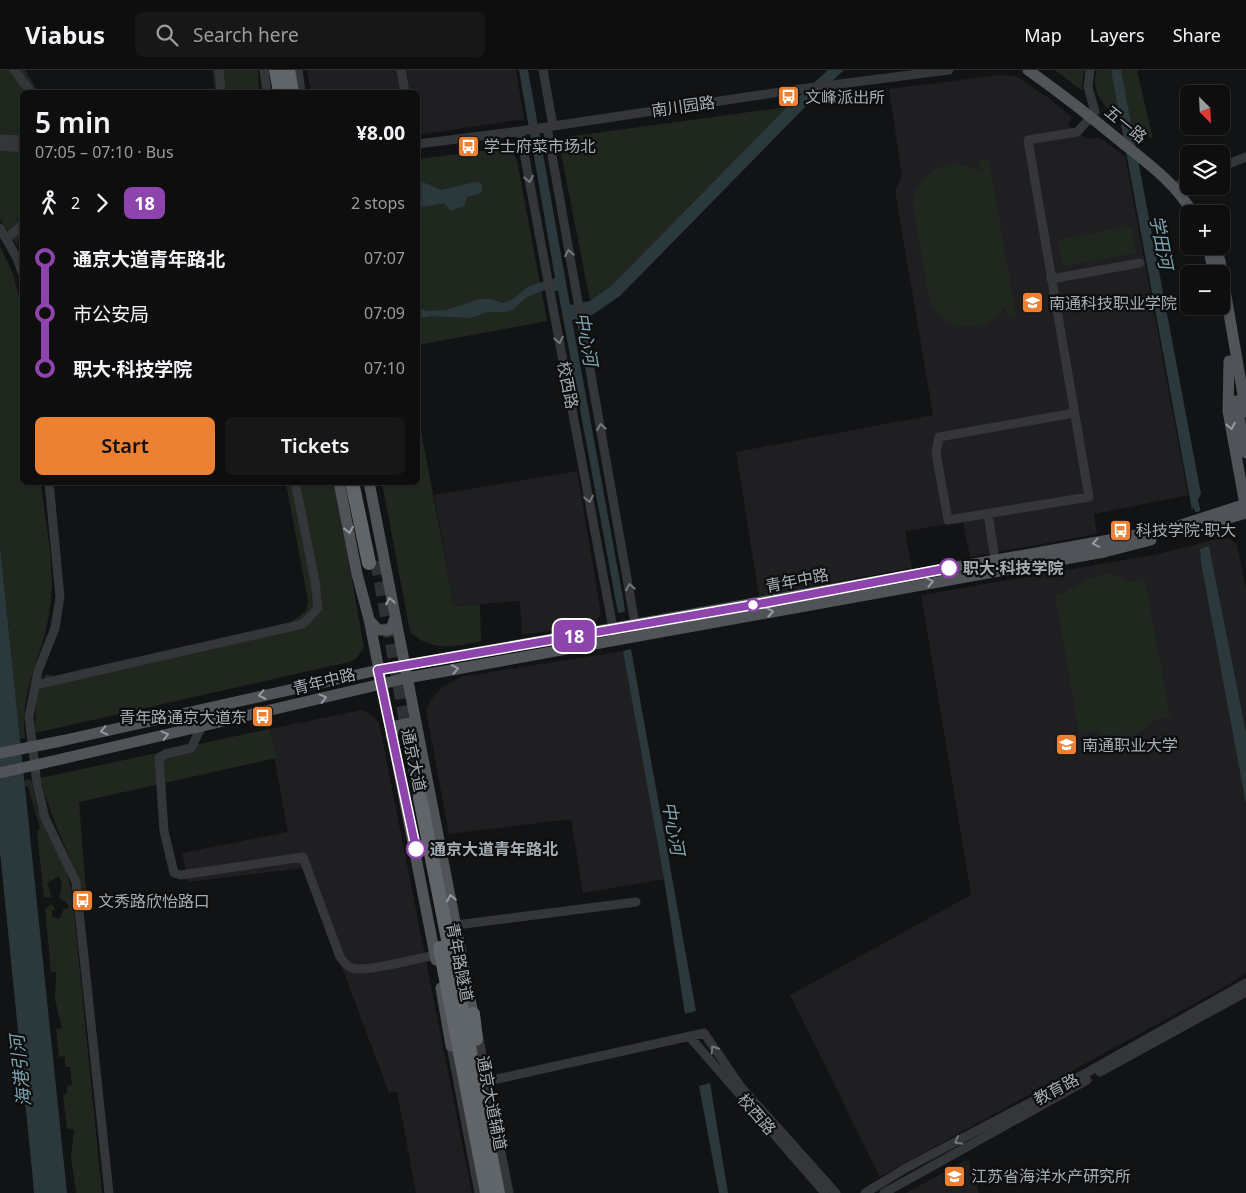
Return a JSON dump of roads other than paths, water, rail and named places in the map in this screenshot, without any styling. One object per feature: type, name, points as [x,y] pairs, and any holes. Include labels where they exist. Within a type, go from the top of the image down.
[{"type":"highway","points":[[276,70],[280,90]]},
{"type":"highway","points":[[288,70],[292,90]]},
{"type":"highway","points":[[353,485],[373,562],[361,485]]},
{"type":"highway","name":"青年路隧道","points":[[416,798],[480,1129]]},
{"type":"highway","points":[[473,1014],[480,1129],[487,1193]]},
{"type":"highway","points":[[451,1046],[480,1129],[498,1193]]},
{"type":"main road","name":"五一路","points":[[1028,70],[1093,114]]},
{"type":"main road","name":"五一路","points":[[1037,70],[1180,184]]},
{"type":"main road","points":[[1218,255],[1246,412]]},
{"type":"main road","points":[[1221,315],[1246,453]]},
{"type":"main road","points":[[1229,361],[1228,411],[1246,508]]},
{"type":"main road","name":"通京大道","points":[[340,485],[357,574],[370,619],[391,736],[416,849],[451,1046]]},
{"type":"main road","name":"通京大道","points":[[370,485],[394,620],[405,665],[415,728],[473,1014]]},
{"type":"main road","name":"青年中路","points":[[637,630],[995,560],[1137,536],[1246,508]]},
{"type":"main road","name":"青年中路","points":[[0,753],[405,665],[614,634],[1104,552],[1246,508]]},
{"type":"main road","points":[[370,619],[378,630],[385,631],[392,627],[394,620]]},
{"type":"main road","name":"青年中路","points":[[0,773],[407,678],[614,634]]},
{"type":"main road","points":[[391,736],[396,726],[404,723],[411,724],[415,728]]},
{"type":"street","points":[[14,70],[29,90]]},
{"type":"street","points":[[219,70],[221,90]]},
{"type":"street","points":[[264,70],[267,90]]},
{"type":"street","points":[[298,70],[301,90]]},
{"type":"street","points":[[401,70],[405,90]]},
{"type":"street","name":"校西路","points":[[543,70],[548,126],[637,630]]},
{"type":"street","name":"南川园路","points":[[420,144],[523,131],[800,89],[949,70]]},
{"type":"street","points":[[1074,413],[938,437],[936,453],[948,520],[1089,497],[1028,140],[1077,132],[1093,114],[1088,87],[1090,70]]},
{"type":"street","name":"校西路","points":[[523,131],[547,278],[614,634]]},
{"type":"street","points":[[0,139],[20,140]]},
{"type":"street","points":[[0,146],[20,148]]},
{"type":"street","points":[[1230,163],[1246,157]]},
{"type":"street","points":[[6,239],[20,227]]},
{"type":"street","points":[[0,228],[20,268]]},
{"type":"street","points":[[1051,279],[1140,263]]},
{"type":"street","points":[[49,485],[60,597],[55,628],[35,685],[30,717],[37,784],[45,818],[76,882],[109,1193]]},
{"type":"street","points":[[35,685],[303,624],[318,608],[315,581],[296,485]]},
{"type":"street","points":[[988,513],[995,560]]},
{"type":"street","points":[[202,726],[190,748],[165,754],[159,758],[164,830],[174,873],[181,875],[303,857],[340,958],[347,966],[354,969],[366,968],[435,955]]},
{"type":"street","points":[[456,925],[636,902]]},
{"type":"street","name":"教育路","points":[[884,1193],[1246,983]]},
{"type":"street","name":"教育路","points":[[865,1193],[906,1168],[1090,1075],[1246,992]]},
{"type":"street","name":"通京大道辅道","points":[[473,1014],[509,1193]]},
{"type":"street","name":"校西路","points":[[825,1193],[689,1036],[704,1033],[741,1087],[836,1193]]},
{"type":"street","points":[[488,1081],[689,1036]]},
{"type":"street","name":"通京大道辅道","points":[[451,1046],[479,1193]]},
{"type":"waterway","name":"学田河","points":[[1194,496],[1197,509]]},
{"type":"tunnel","points":[[377,561],[420,798]]},
{"type":"place","name":"文峰派出所","points":[[789,97]]},
{"type":"place","name":"学士府菜市场北","points":[[468,146]]},
{"type":"place","name":"南通科技职业学院","points":[[1033,303]]},
{"type":"place","name":"科技学院·职大","points":[[1120,530]]},
{"type":"place","name":"职大·科技学院","points":[[949,568]]},
{"type":"place","name":"青年路通京大道东","points":[[263,717]]},
{"type":"place","name":"南通职业大学","points":[[1066,745]]},
{"type":"place","name":"通京大道青年路北","points":[[416,849]]},
{"type":"place","name":"文秀路欣怡路口","points":[[82,901]]},
{"type":"place","name":"江苏省海洋水产研究所","points":[[955,1176]]},
{"type":"water label","name":"中心河","points":[[587,339]]},
{"type":"water label","name":"中心河","points":[[674,828]]},
{"type":"water label","name":"海港引河","points":[[20,1071]]}]
